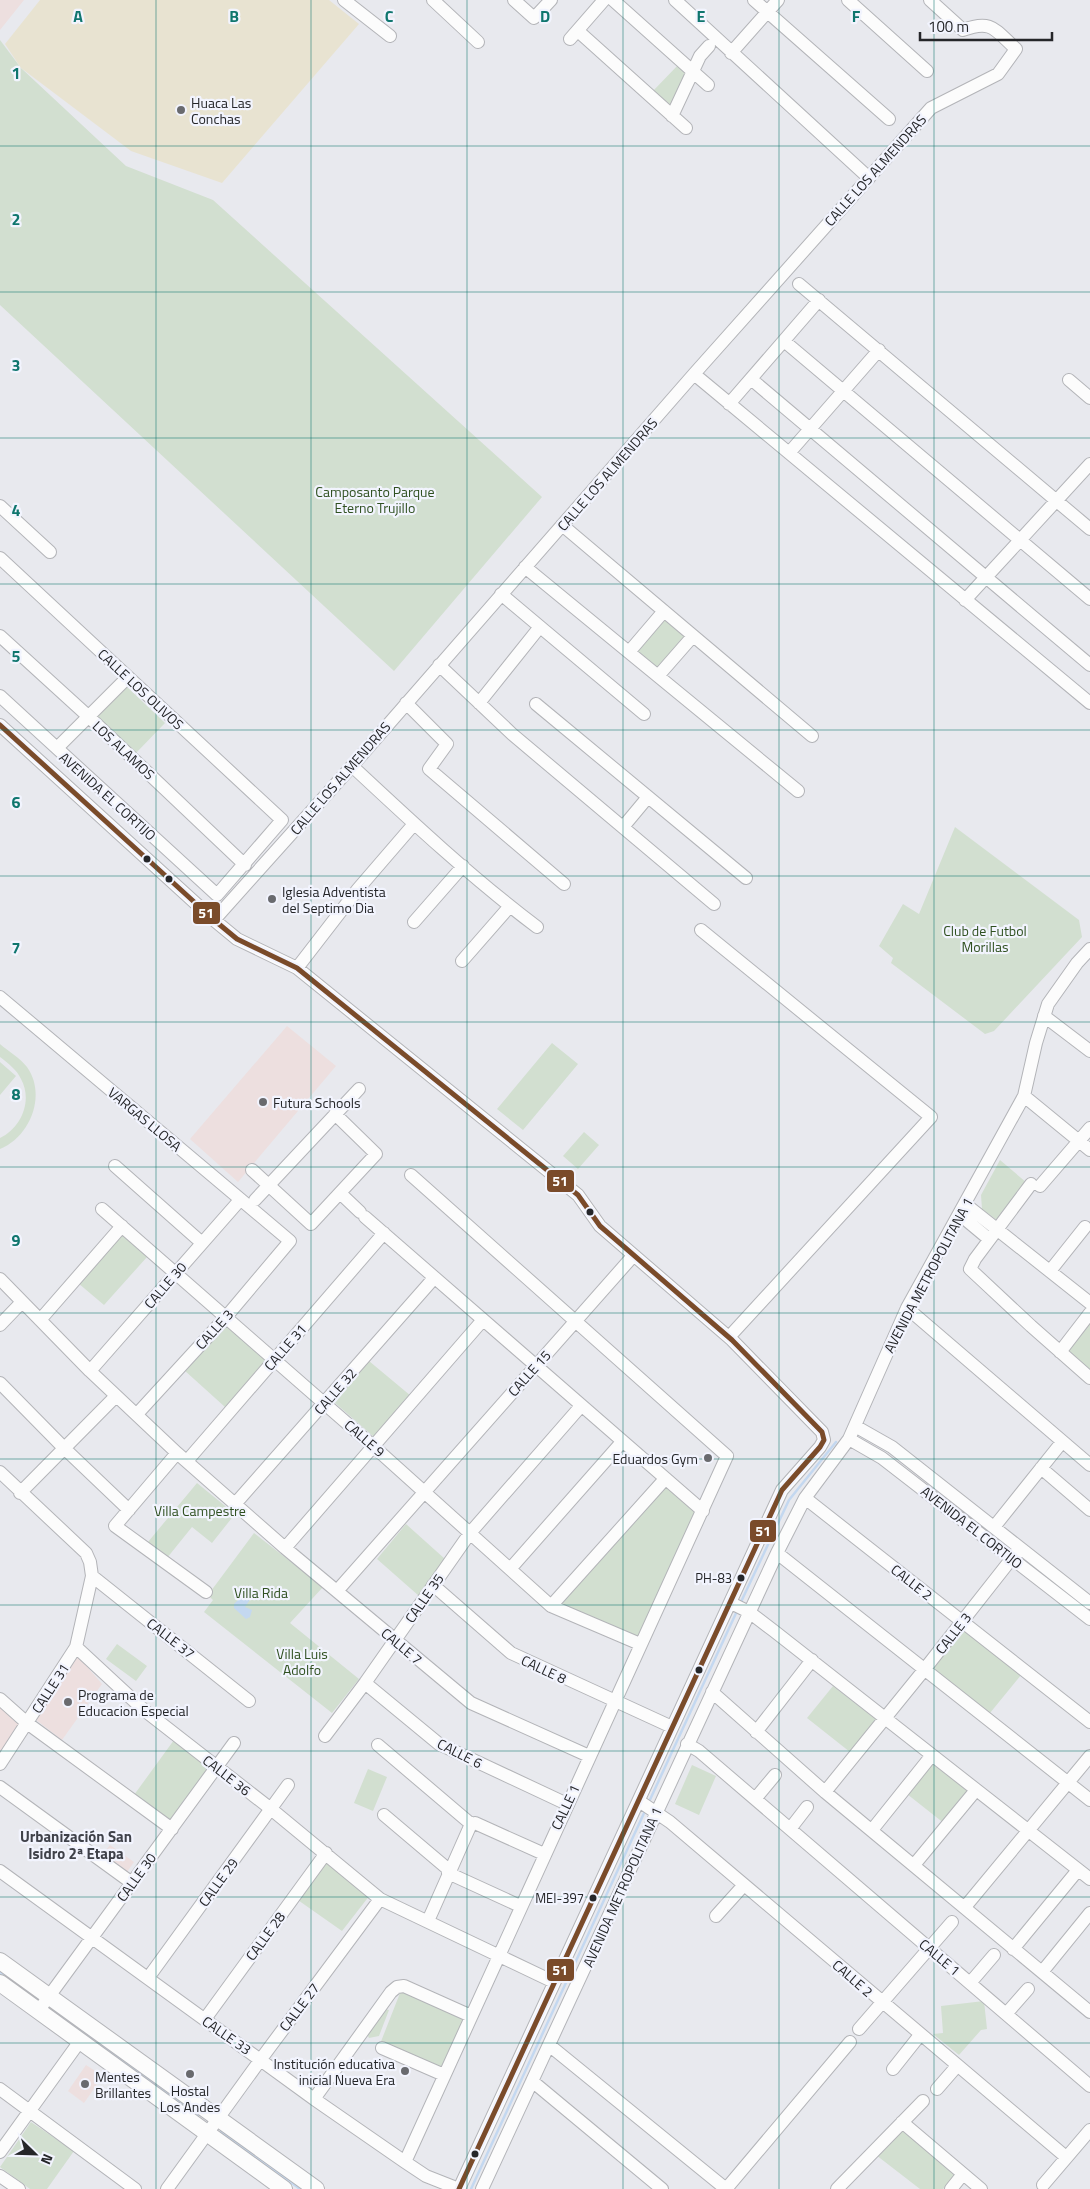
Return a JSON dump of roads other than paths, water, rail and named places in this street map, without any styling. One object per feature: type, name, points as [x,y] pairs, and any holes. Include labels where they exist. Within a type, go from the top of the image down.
[{"type":"main road","points":[[0,1961],[80,2041],[284,2189]]},
{"type":"main road","points":[[0,1983],[44,2004],[218,2117],[316,2189]]},
{"type":"street","points":[[344,0],[390,36]]},
{"type":"street","points":[[433,0],[478,42]]},
{"type":"street","points":[[514,0],[534,18],[551,0]]},
{"type":"street","points":[[604,0],[574,35],[686,128]]},
{"type":"street","points":[[613,0],[708,85]]},
{"type":"street","points":[[675,0],[869,178]]},
{"type":"street","points":[[754,0],[889,119]]},
{"type":"street","points":[[731,53],[778,0]]},
{"type":"street","points":[[848,0],[927,71]]},
{"type":"street","name":"CALLE LOS ALMENDRAS","points":[[214,920],[352,766],[694,374],[931,108],[998,74],[1016,48],[989,25],[980,25],[963,30],[930,0]]},
{"type":"street","points":[[672,116],[700,56],[709,46]]},
{"type":"street","points":[[800,284],[1090,529]]},
{"type":"street","points":[[729,404],[819,300]]},
{"type":"street","points":[[784,341],[1090,599]]},
{"type":"street","points":[[789,453],[879,350]]},
{"type":"street","points":[[694,374],[1090,703]]},
{"type":"street","points":[[751,379],[1090,665]]},
{"type":"street","points":[[1069,380],[1090,398]]},
{"type":"street","points":[[965,600],[1090,464]]},
{"type":"street","points":[[0,506],[50,552]]},
{"type":"street","points":[[562,525],[812,736]]},
{"type":"street","name":"CALLE LOS OLIVOS","points":[[0,558],[282,820],[245,865]]},
{"type":"street","points":[[525,567],[798,791]]},
{"type":"street","points":[[501,594],[539,628],[644,714]]},
{"type":"street","points":[[628,652],[664,611]]},
{"type":"street","points":[[479,703],[539,628]]},
{"type":"street","name":"LOS ALAMOS","points":[[0,636],[89,717],[245,865]]},
{"type":"street","points":[[658,676],[693,636]]},
{"type":"street","points":[[439,665],[512,734],[714,904]]},
{"type":"street","points":[[57,748],[128,677]]},
{"type":"street","name":"AVENIDA EL CORTIJO","points":[[0,696],[217,895],[245,865]]},
{"type":"street","points":[[406,703],[447,744],[429,769],[564,884]]},
{"type":"street","points":[[536,704],[746,878]]},
{"type":"street","points":[[0,725],[214,920],[238,939],[296,968],[578,1195],[600,1226],[729,1337],[822,1432],[824,1440],[782,1490],[740,1608],[812,1660],[1090,1879]]},
{"type":"street","points":[[352,766],[414,824],[537,927]]},
{"type":"street","points":[[623,827],[648,797]]},
{"type":"street","points":[[296,968],[358,889],[414,824]]},
{"type":"street","points":[[414,922],[463,866]]},
{"type":"street","points":[[462,961],[510,906]]},
{"type":"street","points":[[701,930],[931,1117],[729,1337]]},
{"type":"street","name":"AVENIDA METROPOLITANA 1","points":[[459,2189],[554,1982],[624,1858],[648,1806],[672,1727],[740,1608],[777,1553],[806,1498],[849,1439],[907,1308],[1024,1096],[1048,1004],[1090,949]]},
{"type":"street","name":"VARGAS LLOSA","points":[[0,998],[290,1241]]},
{"type":"street","points":[[1044,1016],[1090,1051]]},
{"type":"street","points":[[255,1200],[359,1089]]},
{"type":"street","points":[[1024,1096],[1090,1150]]},
{"type":"street","points":[[252,1170],[311,1224],[376,1154],[335,1114]]},
{"type":"street","points":[[1090,1128],[997,1228],[972,1263],[970,1269],[1090,1378]]},
{"type":"street","points":[[115,1166],[202,1242]]},
{"type":"street","points":[[411,1175],[575,1322]]},
{"type":"street","points":[[340,1193],[362,1215],[482,1321],[702,1511]]},
{"type":"street","name":"CALLE 30","points":[[90,1371],[240,1200]]},
{"type":"street","name":"CALLE 9","points":[[102,1209],[374,1446],[551,1606],[640,1644]]},
{"type":"street","points":[[962,1209],[997,1228],[1090,1303]]},
{"type":"street","points":[[962,1209],[989,1240]]},
{"type":"street","points":[[40,1320],[122,1226]]},
{"type":"street","points":[[1050,1271],[1085,1227]]},
{"type":"street","name":"CALLE 31","points":[[206,1592],[115,1526],[128,1510],[182,1457],[275,1359],[384,1234]]},
{"type":"street","name":"CALLE 3","points":[[136,1414],[226,1317],[290,1241]]},
{"type":"street","name":"CALLE 15","points":[[337,1592],[534,1366],[633,1256]]},
{"type":"street","name":"CALLE 32","points":[[235,1504],[434,1278]]},
{"type":"street","name":"CALLE 7","points":[[0,1279],[90,1371],[182,1457],[285,1548],[476,1707],[590,1756]]},
{"type":"street","points":[[0,1325],[22,1302]]},
{"type":"street","points":[[907,1308],[1090,1465]]},
{"type":"street","points":[[1060,1352],[1090,1313]]},
{"type":"street","points":[[285,1548],[482,1321]]},
{"type":"street","name":"CALLE 1","points":[[405,2162],[520,1906],[727,1458],[726,1454],[575,1322]]},
{"type":"street","points":[[0,1383],[128,1510]]},
{"type":"street","points":[[20,1493],[116,1396]]},
{"type":"street","name":"CALLE 35","points":[[325,1736],[365,1683],[470,1533],[581,1406]]},
{"type":"street","name":"AVENIDA EL CORTIJO","points":[[855,1426],[892,1448],[994,1528],[1016,1553],[1090,1619]]},
{"type":"street","name":"AVENIDA EL CORTIJO","points":[[849,1439],[882,1458],[1090,1603]]},
{"type":"street","points":[[510,1569],[622,1442]]},
{"type":"street","points":[[994,1528],[1062,1442]]},
{"type":"street","points":[[1041,1468],[1090,1510]]},
{"type":"street","points":[[0,1472],[20,1493],[86,1553],[90,1562],[92,1576]]},
{"type":"street","points":[[551,1606],[665,1479]]},
{"type":"street","name":"CALLE 2","points":[[806,1498],[1090,1722]]},
{"type":"street","points":[[777,1553],[1090,1800]]},
{"type":"street","name":"CALLE 3","points":[[825,1792],[1016,1553]]},
{"type":"street","name":"CALLE 31","points":[[0,1764],[76,1647],[92,1576]]},
{"type":"street","name":"CALLE 37","points":[[92,1576],[249,1701]]},
{"type":"street","name":"CALLE 8","points":[[432,1585],[511,1653],[614,1702],[672,1727]]},
{"type":"street","name":"AVENIDA METROPOLITANA 1","points":[[482,2189],[550,2045],[624,1858],[648,1806],[687,1744],[712,1692],[740,1608]]},
{"type":"street","name":"CALLE 36","points":[[76,1647],[144,1710],[326,1853],[380,1899]]},
{"type":"street","points":[[756,1732],[812,1660]]},
{"type":"street","name":"CALLE 6","points":[[365,1683],[439,1744],[567,1804]]},
{"type":"street","points":[[712,1692],[825,1792],[1090,2012]]},
{"type":"street","points":[[0,1699],[27,1723],[172,1828]]},
{"type":"street","name":"CALLE 30","points":[[44,2004],[234,1743]]},
{"type":"street","name":"CALLE 1","points":[[687,1744],[699,1751],[790,1828],[1090,2086]]},
{"type":"street","points":[[378,1745],[471,1824],[475,1823],[544,1854]]},
{"type":"street","points":[[872,1830],[932,1755]]},
{"type":"street","points":[[964,1907],[1070,1783],[1090,1756]]},
{"type":"street","points":[[755,1799],[775,1775]]},
{"type":"street","name":"CALLE 29","points":[[148,1978],[288,1785]]},
{"type":"street","points":[[0,1787],[132,1883]]},
{"type":"street","points":[[914,1865],[976,1790]]},
{"type":"street","name":"CALLE 2","points":[[648,1806],[1066,2157]]},
{"type":"street","points":[[790,1828],[808,1808]]},
{"type":"street","points":[[384,1815],[449,1871],[520,1906]]},
{"type":"street","points":[[428,1921],[471,1824]]},
{"type":"street","name":"CALLE 28","points":[[204,2019],[326,1853]]},
{"type":"street","points":[[1013,1949],[1078,1870]]},
{"type":"street","name":"CALLE 33","points":[[0,1871],[261,2058],[314,2099],[426,2176],[459,2189]]},
{"type":"street","points":[[716,1916],[744,1886]]},
{"type":"street","points":[[380,1899],[554,1982]]},
{"type":"street","name":"CALLE 27","points":[[167,2189],[261,2058],[380,1899]]},
{"type":"street","points":[[1042,1972],[1090,1913]]},
{"type":"street","points":[[859,2029],[952,1922]]},
{"type":"street","points":[[970,1983],[994,1955]]},
{"type":"street","points":[[314,2099],[391,1992],[397,1987],[404,1986],[471,2016]]},
{"type":"street","points":[[1006,2014],[1028,1988]]},
{"type":"street","points":[[893,2069],[920,2035]]},
{"type":"street","points":[[0,2152],[80,2041]]},
{"type":"street","points":[[550,2045],[726,2189],[850,2042]]},
{"type":"street","points":[[382,2048],[444,2075]]},
{"type":"street","points":[[937,2089],[957,2066]]},
{"type":"street","points":[[532,2081],[662,2189]]},
{"type":"street","points":[[0,2089],[135,2189]]},
{"type":"street","points":[[837,2189],[923,2101]]},
{"type":"street","points":[[902,2122],[981,2189]]},
{"type":"street","points":[[1043,2186],[1090,2130]]},
{"type":"street","points":[[950,2189],[963,2174]]},
{"type":"street","points":[[0,2176],[19,2189]]},
{"type":"water","points":[[245,1593],[251,1598],[245,1607],[252,1610],[250,1617],[246,1619],[234,1608],[234,1604]]},
{"type":"waterway","points":[[740,1604],[789,1500],[836,1442]]},
{"type":"waterway","points":[[648,1804],[737,1611]]},
{"type":"waterway","points":[[471,2189],[645,1811]]},
{"type":"waterway","points":[[0,1972],[31,1995]]},
{"type":"waterway","points":[[54,2010],[198,2115]]},
{"type":"waterway","points":[[221,2132],[300,2189]]},
{"type":"place","name":"Huaca Las Conchas","points":[[181,110]]},
{"type":"place","name":"Iglesia Adventista del Septimo Dia","points":[[272,899]]},
{"type":"place","name":"Futura Schools","points":[[263,1102]]},
{"type":"place","name":"Eduardos Gym","points":[[708,1458]]},
{"type":"place","name":"PH-83","points":[[741,1578]]},
{"type":"place","name":"Programa de Educacion Especial","points":[[68,1702]]},
{"type":"place","name":"MEI-397","points":[[593,1898]]},
{"type":"place","name":"Institución educativa inicial Nueva Era","points":[[405,2071]]},
{"type":"place","name":"Hostal Los Andes","points":[[190,2074]]},
{"type":"place","name":"Mentes Brillantes","points":[[85,2084]]},
{"type":"district","name":"Urbanización San Isidro 2ª Etapa","points":[[76,1844]]},
{"type":"park label","name":"Camposanto Parque Eterno Trujillo","points":[[375,500]]},
{"type":"park label","name":"Club de Futbol Morillas","points":[[985,938]]},
{"type":"park label","name":"Villa Campestre","points":[[200,1510]]},
{"type":"park label","name":"Villa Rida","points":[[261,1592]]},
{"type":"park label","name":"Villa Luis Adolfo","points":[[302,1662]]}]
